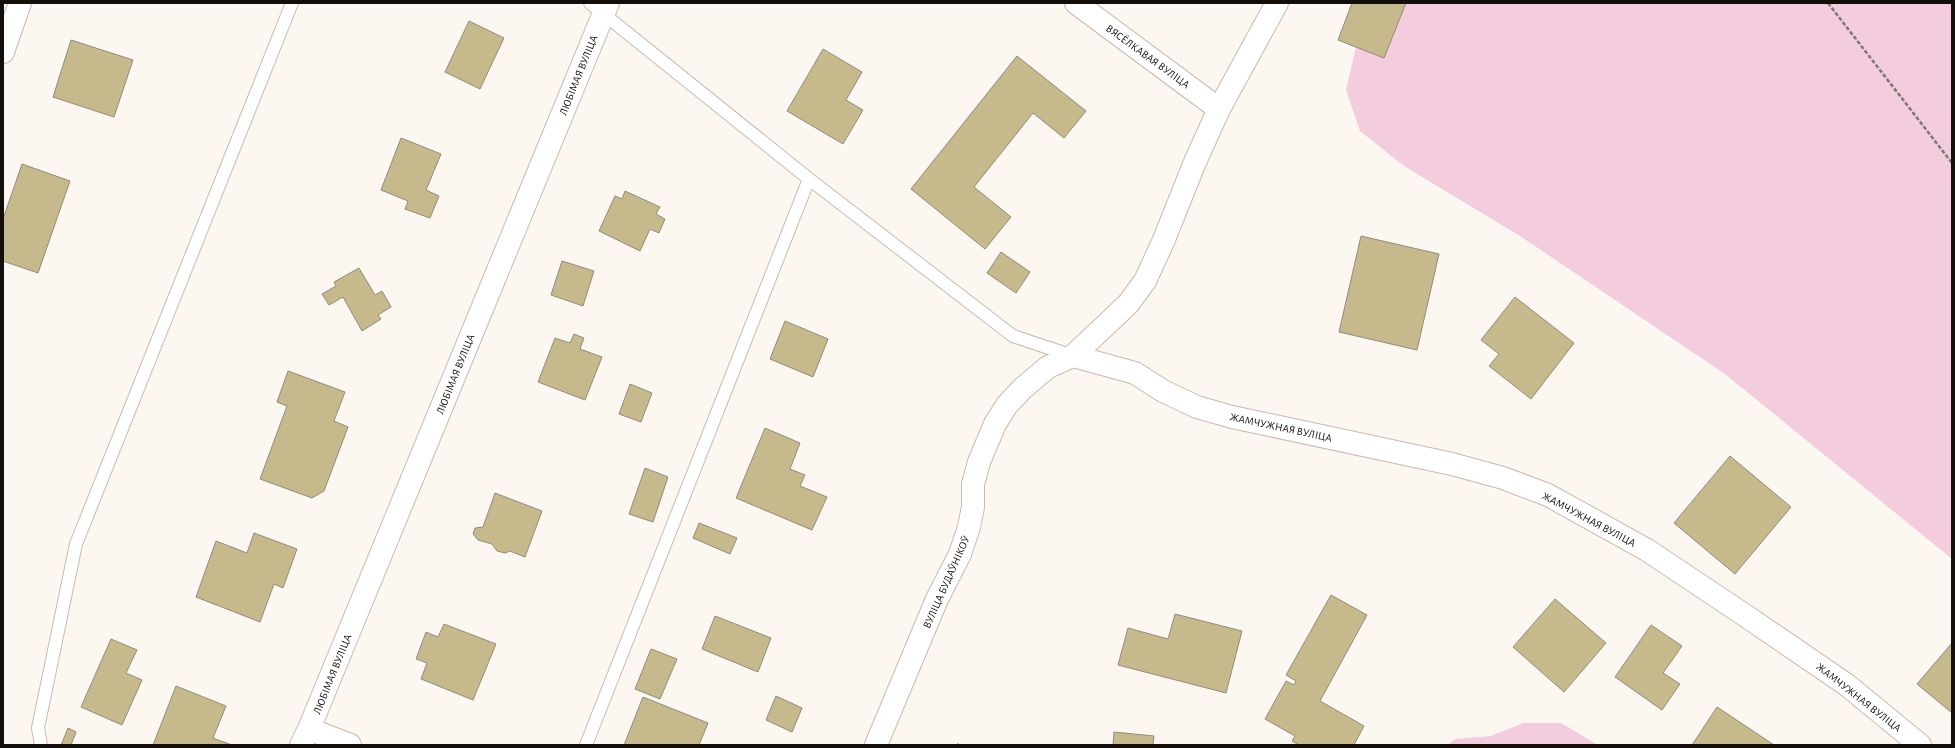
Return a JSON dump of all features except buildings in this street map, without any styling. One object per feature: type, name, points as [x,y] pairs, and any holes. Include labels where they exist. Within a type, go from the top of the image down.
[{"type":"street","points":[[3,52],[20,3]]},
{"type":"street","name":"ВЯСЁЛКАВАЯ ВУЛІЦА","points":[[1076,3],[1219,109]]},
{"type":"street","name":"ВУЛІЦА БУДАЎНІКОЎ","points":[[876,745],[937,599],[960,554],[969,527],[973,507],[973,484],[977,469],[996,424],[1007,405],[1023,388],[1048,367],[1073,356],[1128,304],[1145,281],[1219,109],[1277,3]]},
{"type":"street","name":"ЛЮБІМАЯ ВУЛІЦА","points":[[305,737],[601,6]]},
{"type":"street","name":"ЖАМЧУЖНАЯ ВУЛІЦА","points":[[1073,356],[1135,373],[1163,391],[1197,407],[1232,417],[1452,464],[1503,478],[1548,495],[1647,550],[1743,614],[1847,685],[1920,745]]},
{"type":"street","points":[[305,737],[350,745]]},
{"type":"lane","points":[[41,745],[38,728],[76,544],[292,3]]},
{"type":"lane","points":[[601,6],[810,179],[1013,336],[1073,356]]},
{"type":"lane","points":[[586,745],[810,179]]},
{"type":"path","points":[[1828,3],[1952,162]]},
{"type":"shaded area","points":[[1366,3],[1952,3],[1952,559],[1725,374],[1520,236],[1404,166],[1360,131],[1346,90]]},
{"type":"shaded area","points":[[1523,723],[1561,723],[1598,745],[1448,745],[1455,739],[1491,736]]}]
